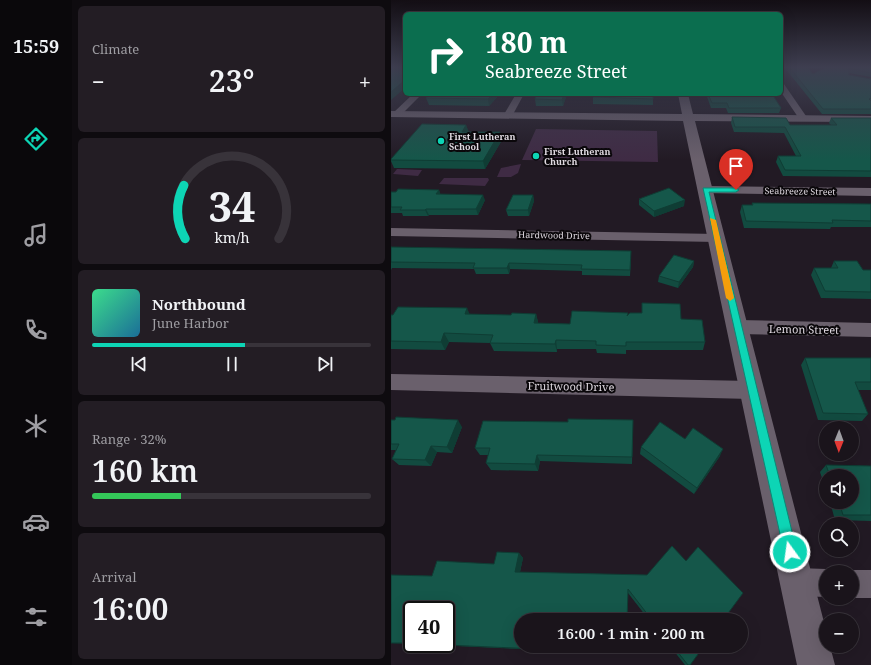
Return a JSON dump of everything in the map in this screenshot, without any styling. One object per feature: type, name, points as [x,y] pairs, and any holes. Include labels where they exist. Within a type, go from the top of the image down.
[{"type":"street","points":[[394,114],[412,98]]},
{"type":"street","points":[[508,116],[518,98]]},
{"type":"street","points":[[684,98],[816,665]]},
{"type":"street","points":[[789,98],[803,118]]},
{"type":"street","points":[[394,114],[871,118]]},
{"type":"street","name":"Seabreeze Street","points":[[705,190],[871,192]]},
{"type":"street","name":"Hardwood Drive","points":[[391,232],[717,238]]},
{"type":"street","name":"Lemon Street","points":[[737,327],[871,330]]},
{"type":"street","name":"Fruitwood Drive","points":[[391,382],[751,390]]},
{"type":"street","points":[[797,582],[819,583]]},
{"type":"street","points":[[859,584],[871,584]]},
{"type":"shaded area","points":[[536,129],[657,131],[658,162],[522,160]]},
{"type":"shaded area","points":[[521,164],[518,173],[511,177],[497,177],[501,168]]},
{"type":"shaded area","points":[[397,169],[422,170],[418,176],[393,174]]},
{"type":"shaded area","points":[[444,178],[488,178],[489,180],[485,186],[439,184]]},
{"type":"building","points":[[428,98],[489,98],[488,99]]},
{"type":"building","points":[[535,98],[563,98],[562,100]]},
{"type":"building","points":[[624,98],[653,98],[653,99]]},
{"type":"building","points":[[710,98],[775,98],[781,108],[729,108],[727,103],[712,103]]},
{"type":"building","points":[[814,98],[871,98],[869,99],[871,101],[871,109],[823,109]]},
{"type":"building","points":[[732,117],[786,118],[790,125],[837,125],[831,118],[871,118],[871,171],[785,170],[778,156],[801,156],[785,127],[735,127]]},
{"type":"building","points":[[422,124],[466,125],[462,132],[500,132],[483,161],[391,160]]},
{"type":"building","points":[[669,188],[685,200],[654,211],[639,199]]},
{"type":"building","points":[[398,189],[439,190],[436,194],[483,195],[476,209],[400,210],[402,207],[391,207],[391,192],[396,192]]},
{"type":"building","points":[[513,195],[533,195],[528,210],[506,210]]},
{"type":"building","points":[[752,203],[871,204],[871,221],[832,220],[833,223],[746,221],[742,205],[753,205]]},
{"type":"building","points":[[391,247],[631,251],[630,270],[581,269],[582,265],[509,263],[507,268],[473,268],[475,263],[391,262]]},
{"type":"building","points":[[674,255],[694,261],[679,282],[659,276]]},
{"type":"building","points":[[834,261],[857,261],[863,270],[871,270],[871,292],[825,291],[814,268],[838,268]]},
{"type":"building","points":[[642,303],[680,304],[681,319],[702,320],[705,342],[626,342],[626,346],[596,345],[596,341],[556,340],[555,344],[490,343],[493,335],[444,333],[441,342],[391,341],[391,315],[393,315],[398,307],[467,308],[465,314],[536,314],[534,323],[570,324],[572,311],[628,313],[627,316],[630,313],[642,313]]},
{"type":"building","points":[[805,358],[871,358],[871,382],[855,382],[868,414],[823,413]]},
{"type":"building","points":[[396,417],[458,420],[447,447],[431,446],[425,460],[392,459],[399,444],[391,444],[391,420],[395,420]]},
{"type":"building","points":[[568,419],[633,420],[632,457],[537,455],[535,464],[486,463],[490,448],[475,448],[483,421],[568,422]]},
{"type":"building","points":[[660,422],[685,439],[693,428],[723,449],[697,488],[641,447]]},
{"type":"building","points":[[826,465],[871,466],[871,515],[843,515],[841,509],[859,509],[859,469],[827,469]]},
{"type":"building","points":[[672,546],[686,561],[698,547],[743,593],[728,613],[647,613],[628,589],[627,613],[514,613],[514,648],[455,645],[455,601],[403,601],[403,643],[391,643],[391,575],[432,576],[437,561],[494,564],[497,552],[519,553],[515,572],[647,575]]},
{"type":"building","points":[[679,653],[699,653],[690,665],[688,665]]},
{"type":"slow traffic","points":[[712,220],[730,298]]},
{"type":"place","name":"First Lutheran School","points":[[441,141]]},
{"type":"place","name":"First Lutheran Church","points":[[536,156]]},
{"type":"route","points":[[736,190],[705,190],[790,552]]}]
